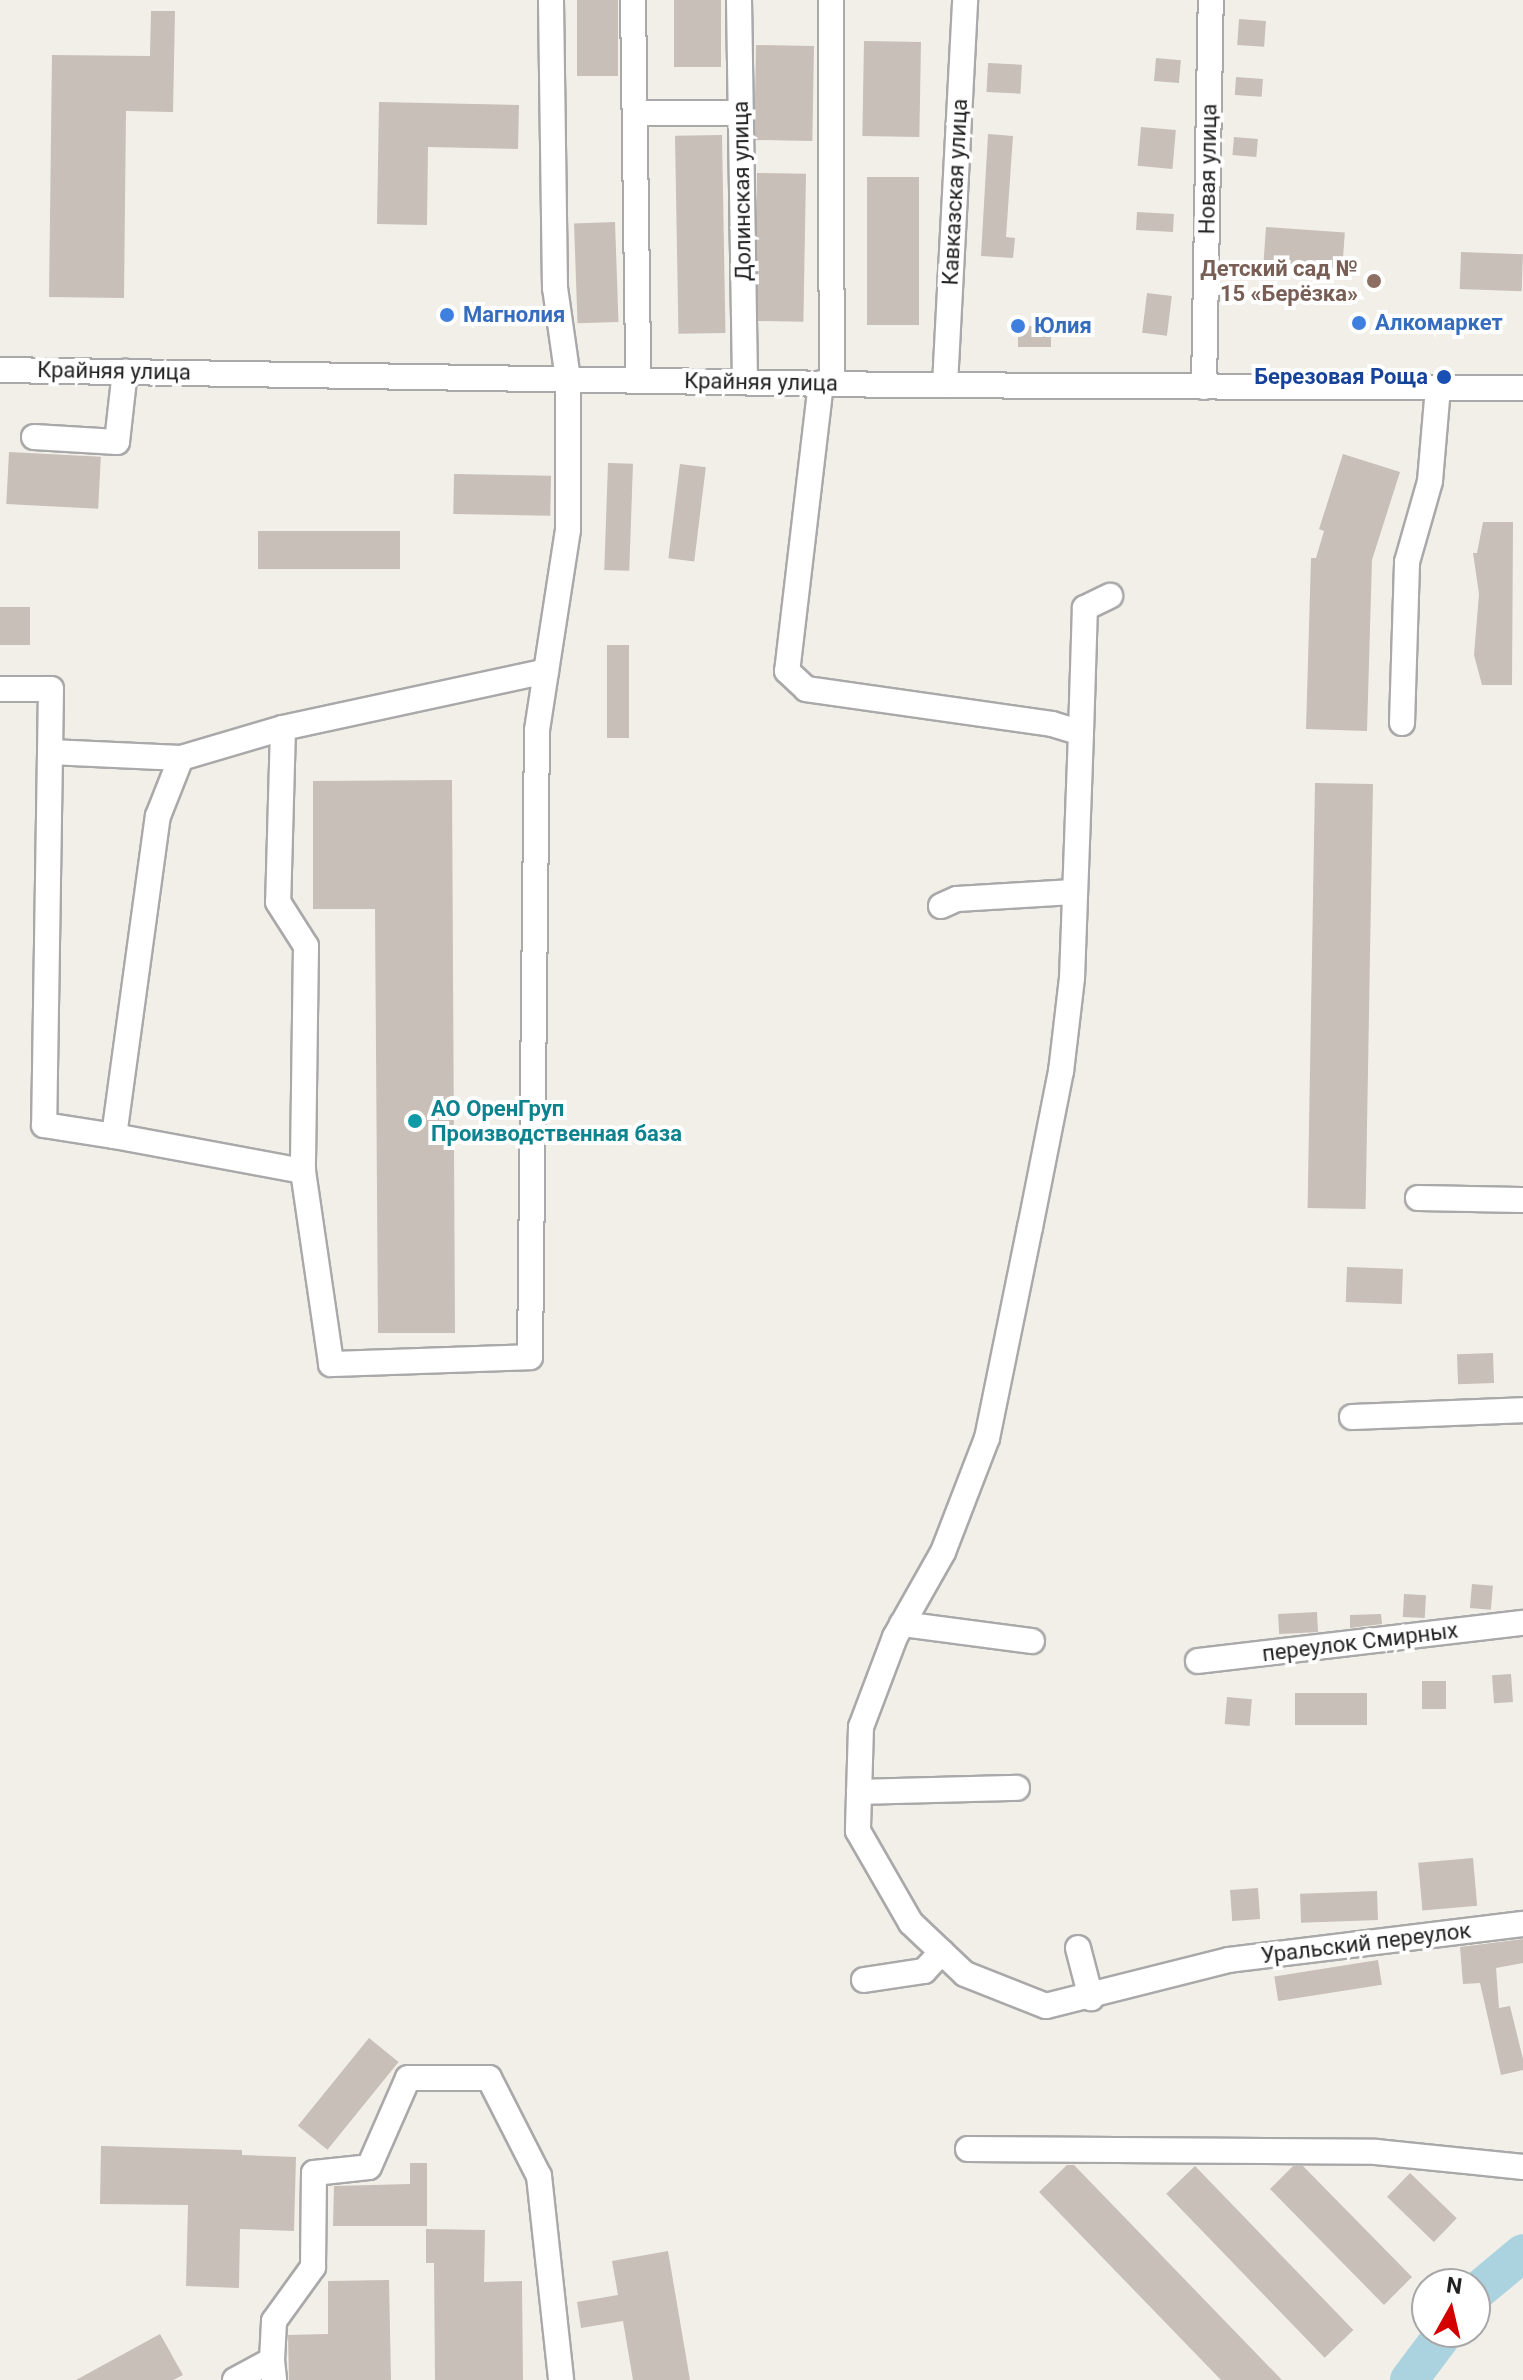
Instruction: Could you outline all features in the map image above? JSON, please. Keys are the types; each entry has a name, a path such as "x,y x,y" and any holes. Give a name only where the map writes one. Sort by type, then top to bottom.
{"street":[{"path":"283,728 278,902 306,946 303,1171 331,1364 530,1357 537,730 568,530 568,379 555,288 551,0"},
{"path":"633,0 638,380"},
{"name":"Долинская улица","path":"739,0 745,382"},
{"path":"831,0 826,383 787,671 806,689 1052,724 1081,733"},
{"name":"Кавказская улица","path":"945,385 965,0"},
{"name":"Новая улица","path":"1204,387 1211,0"},
{"path":"635,113 741,113"},
{"name":"Крайняя улица","path":"0,370 945,385 1523,388"},
{"path":"34,437 117,442 125,371"},
{"path":"1402,723 1407,562 1430,481 1438,388"},
{"name":"Уральский переулок","path":"1110,596 1085,608 1072,978 1061,1071 987,1438 943,1552 902,1624 861,1727 858,1831 911,1923 965,1974 1046,2006 1091,1998 1210,1965 1523,1924"},
{"path":"50,752 181,758 283,728 546,671"},
{"path":"0,689 51,689 44,1125 303,1171"},
{"path":"114,1136 158,816 181,758"},
{"path":"941,906 957,899 1073,892"},
{"path":"1418,1198 1523,1200"},
{"path":"1352,1417 1523,1410"},
{"name":"переулок Смирных","path":"1198,1661 1523,1623"},
{"path":"902,1624 1032,1641"},
{"path":"859,1792 1017,1788"},
{"path":"1078,1948 1091,1998"},
{"path":"864,1980 887,1980 924,1971 942,1952"},
{"path":"235,2380 273,2370 274,2321 313,2267 314,2173 369,2167 408,2078 489,2078 539,2176 561,2380"},
{"path":"968,2149 1376,2152 1523,2167"}],"building":[{"path":"577,0 618,0 618,76 577,76"},
{"path":"674,0 721,0 721,67 674,67"},
{"path":"151,11 175,11 173,112 126,111 124,298 49,297 52,55 150,56"},
{"path":"1239,19 1266,21 1264,47 1237,45"},
{"path":"864,41 921,42 919,137 862,136"},
{"path":"756,45 814,46 812,141 754,140"},
{"path":"1156,58 1181,60 1179,83 1154,81"},
{"path":"988,63 1022,65 1020,94 986,92"},
{"path":"1236,77 1263,79 1262,97 1235,95"},
{"path":"379,102 519,105 518,149 428,147 427,225 377,224"},
{"path":"1141,127 1176,130 1172,169 1138,166"},
{"path":"988,134 1013,136 1006,237 1015,238 1013,258 981,256"},
{"path":"722,135 725,333 678,334 675,136"},
{"path":"1234,137 1258,139 1256,157 1232,155"},
{"path":"757,173 806,174 803,322 754,321"},
{"path":"867,177 919,177 919,325 867,325"},
{"path":"1137,212 1174,214 1173,232 1136,230"},
{"path":"615,222 618,322 578,323 574,223"},
{"path":"1266,227 1345,233 1342,268 1263,263"},
{"path":"1461,252 1523,254 1522,291 1460,289"},
{"path":"1147,293 1172,296 1167,336 1142,333"},
{"path":"1018,326 1051,326 1051,347 1018,347"},
{"path":"9,452 101,457 98,509 6,504"},
{"path":"1343,454 1400,472 1372,560 1367,731 1306,729 1311,558 1316,558 1324,531 1319,529"},
{"path":"608,463 633,464 629,571 604,570"},
{"path":"680,464 706,467 694,561 668,558"},
{"path":"454,474 551,476 550,516 453,514"},
{"path":"1483,522 1513,522 1512,685 1482,685 1474,655 1479,594 1473,553 1477,553"},
{"path":"258,531 400,531 400,569 258,569"},
{"path":"0,607 30,607 30,645 0,645"},
{"path":"607,645 629,645 629,738 607,738"},
{"name":"АО ОренГруп Производственная база","path":"452,780 455,1333 378,1333 375,909 313,909 313,781"},
{"path":"1315,783 1373,784 1366,1209 1308,1208"},
{"path":"1347,1267 1403,1269 1402,1304 1346,1302"},
{"path":"1493,1353 1494,1383 1458,1384 1457,1354"},
{"path":"1472,1584 1493,1586 1491,1610 1470,1608"},
{"path":"1404,1594 1426,1595 1425,1618 1403,1617"},
{"path":"1317,1612 1318,1632 1279,1634 1278,1614"},
{"path":"1381,1614 1382,1624 1350,1628 1350,1615"},
{"path":"1511,1674 1513,1702 1494,1703 1492,1675"},
{"path":"1422,1681 1446,1681 1446,1709 1422,1709"},
{"path":"1295,1693 1367,1693 1367,1725 1295,1725"},
{"path":"1227,1697 1252,1699 1250,1726 1225,1724"},
{"path":"1473,1858 1477,1906 1422,1911 1418,1863"},
{"path":"1258,1888 1260,1919 1232,1921 1230,1890"},
{"path":"1377,1891 1378,1920 1301,1923 1300,1894"},
{"path":"1523,1939 1523,1963 1496,1968 1499,2008 1510,2006 1523,2059 1523,2070 1501,2075 1480,1983 1463,1984 1460,1947"},
{"path":"1378,1960 1382,1985 1278,2001 1274,1976"},
{"path":"369,2038 399,2062 327,2150 298,2126"},
{"path":"101,2146 242,2150 242,2155 296,2157 294,2231 240,2229 239,2288 186,2286 188,2205 100,2204"},
{"path":"410,2163 427,2163 427,2226 333,2226 334,2186 410,2184"},
{"path":"1067,2165 1074,2165 1282,2380 1221,2380 1039,2192"},
{"path":"1195,2166 1353,2330 1325,2358 1166,2194"},
{"path":"1293,2166 1303,2166 1411,2278 1384,2305 1270,2189"},
{"path":"1410,2173 1457,2218 1434,2242 1387,2197"},
{"path":"426,2229 485,2230 484,2282 522,2281 523,2380 435,2380 434,2263 426,2263"},
{"path":"668,2251 690,2380 633,2380 623,2321 581,2328 577,2302 618,2295 612,2261"},
{"path":"389,2280 391,2380 289,2380 288,2335 328,2334 328,2281"},
{"path":"160,2334 183,2375 173,2380 76,2380"}],"waterway":[{"path":"1491,2280 1523,2253"},
{"path":"1409,2380 1433,2348"}],"place":[{"name":"Детский сад № 15 «Берёзка»","path":"1374,281"},
{"name":"Магнолия","path":"447,315"},
{"name":"Алкомаркет","path":"1359,323"},
{"name":"Юлия","path":"1018,326"},
{"name":"Березовая Роща","path":"1444,377"},
{"name":"АО ОренГруп Производственная база","path":"415,1121"}]}
